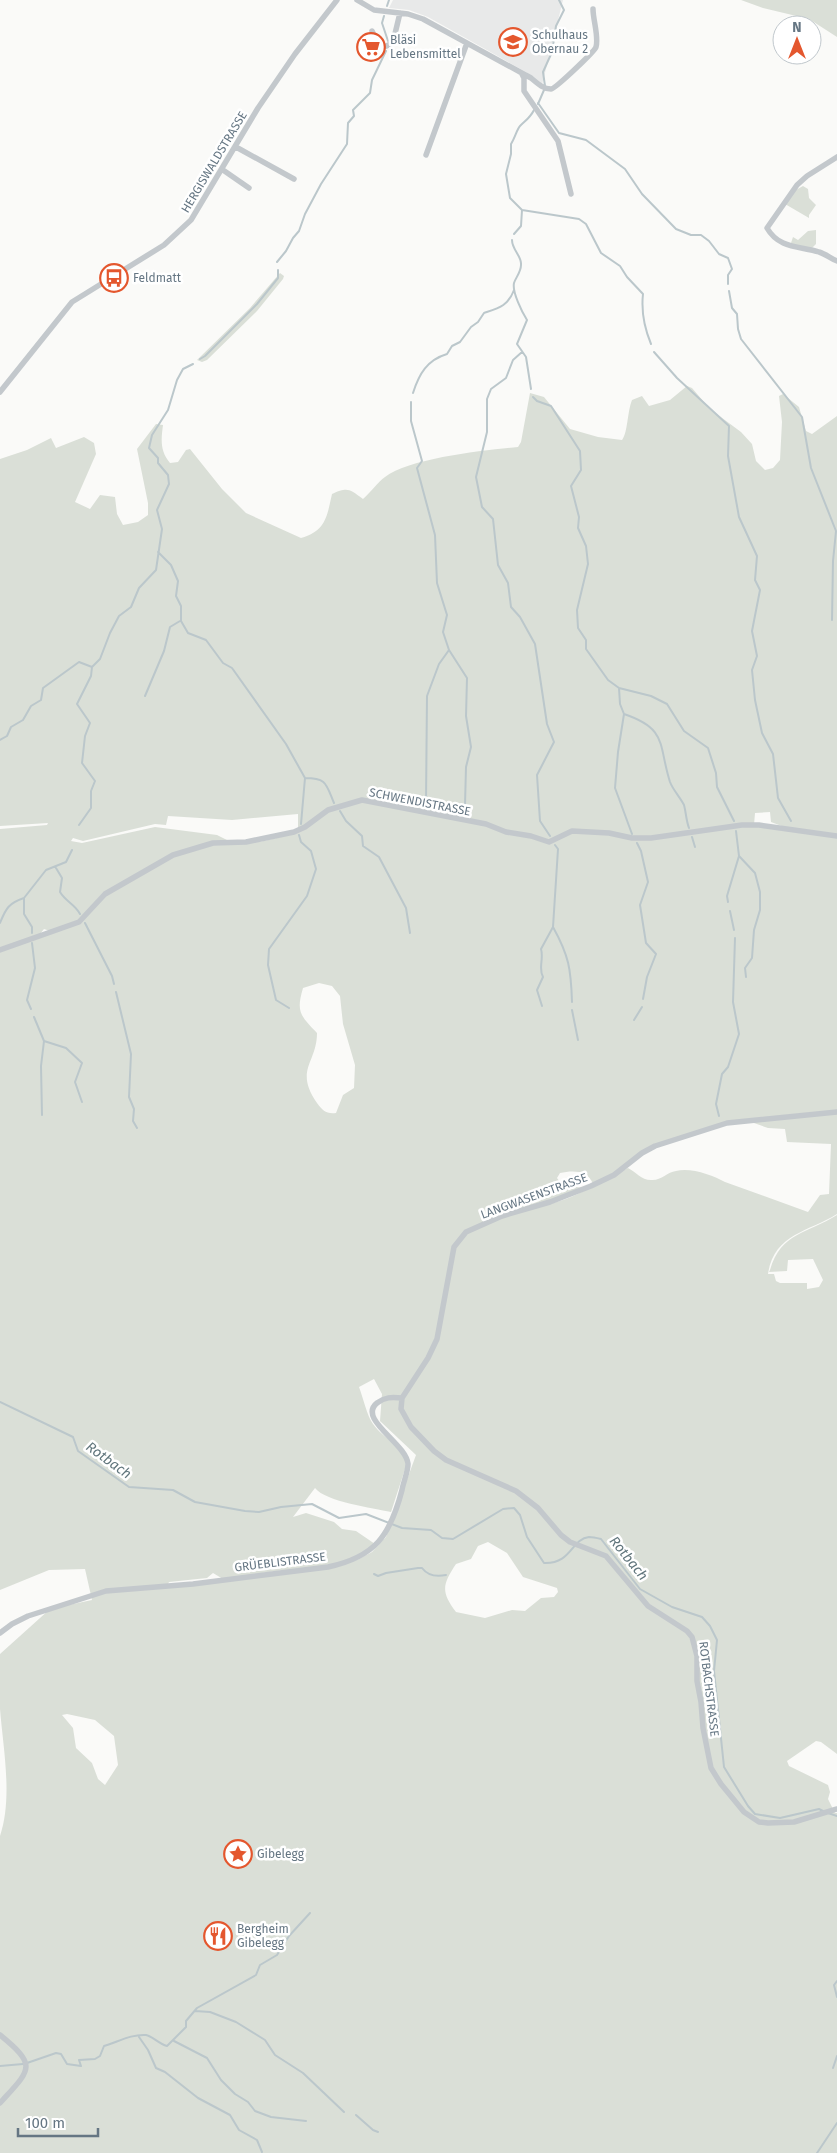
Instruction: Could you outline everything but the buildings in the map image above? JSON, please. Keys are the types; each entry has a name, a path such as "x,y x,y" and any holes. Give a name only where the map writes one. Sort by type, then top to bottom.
{"street":[{"name":"HERGISWALDSTRASSE","path":"0,392 72,302 164,244 183,229 198,212 258,108 295,54 336,0"},
{"path":"357,0 374,10 416,16 467,42 547,88 554,89 596,48 593,9"},
{"path":"372,31 379,46 385,46 393,42 400,13"},
{"path":"426,155 467,42"},
{"path":"522,74 524,78 524,91 558,141 571,194"},
{"path":"236,146 294,179"},
{"path":"837,157 807,176 797,186 767,228 779,241 793,247 820,252 837,261"},
{"path":"223,170 249,188"},
{"name":"SCHWENDISTRASSE","path":"0,950 79,922 105,894 173,855 213,843 246,842 294,832 305,827 328,810 362,800 486,824 506,832 531,836 549,842 572,831 610,833 632,838 651,838 742,825 759,825 837,836"},
{"name":"LANGWASENSTRASSE","path":"402,1398 428,1358 437,1339 454,1247 466,1232 502,1216 550,1202 591,1186 614,1175 649,1150 727,1122 837,1112"},
{"name":"GRÜEBLISTRASSE","path":"0,1633 28,1616 106,1591 193,1584 346,1563 370,1551 378,1544 387,1529 399,1501 408,1465 400,1446 374,1422 371,1414 374,1406 385,1398 402,1398"},
{"name":"ROTBACHSTRASSE","path":"402,1398 401,1409 411,1427 446,1460 516,1491 538,1508 561,1535 570,1542 606,1556 648,1606 687,1631 692,1637 697,1656 697,1682 711,1768 721,1784 744,1812 760,1822 768,1824 794,1822 834,1810"},
{"path":"0,2034 25,2058 26,2066 22,2079 0,2102"}],"shaded area":[{"name":"Schulhaus Obernau 2","path":"393,0 563,0 542,85 526,72 428,17 409,10 389,8"},
{"path":"741,0 837,0 837,37 822,27 822,15 792,15 763,8"},
{"path":"803,186 808,189 809,198 816,205 809,218 785,204 794,191"},
{"path":"816,230 816,244 812,248 791,243 793,237 798,240 808,231"},
{"path":"280,273 284,276 283,279 257,311 207,360 202,362 197,360 250,308"},
{"path":"687,386 692,388 710,409 741,432 752,444 756,461 765,470 773,468 780,460 782,422 779,396 783,394 799,407 806,431 812,434 837,416 837,835 787,828 771,822 770,812 755,813 754,825 837,837 837,1110 737,1120 720,1124 649,1148 614,1174 593,1184 588,1176 580,1172 560,1173 557,1178 562,1185 584,1188 537,1205 558,1202 571,1197 628,1168 647,1180 655,1180 682,1170 701,1172 808,1212 820,1195 829,1194 831,1144 787,1142 785,1129 768,1128 751,1122 837,1113 837,1214 804,1230 794,1236 785,1242 777,1250 771,1261 768,1274 774,1274 776,1281 780,1283 807,1283 807,1289 819,1287 823,1280 813,1259 788,1260 787,1271 769,1272 781,1248 788,1241 796,1235 837,1215 837,1754 821,1742 816,1741 787,1761 789,1766 828,1785 830,1792 828,1799 835,1813 837,1813 837,2153 0,2153 0,1836 4,1821 7,1789 0,1709 0,1654 50,1609 92,1600 85,1569 49,1570 0,1590 0,951 79,923 109,893 177,855 208,845 259,842 294,834 298,830 298,814 232,820 168,816 166,825 155,824 83,841 73,838 71,841 82,843 155,827 217,835 227,840 172,854 101,895 78,921 50,931 44,929 40,934 0,949 0,829 47,825 48,823 0,826 0,459 27,450 51,438 56,448 84,437 94,443 96,454 75,502 90,509 100,495 115,497 117,514 123,525 138,522 148,515 148,503 137,449 156,424 163,425 162,445 164,454 170,463 178,462 186,450 190,449 222,489 246,513 301,538 316,531 324,522 332,494 348,490 363,499 385,477 397,470 448,456 518,447 521,442 530,393 544,397 570,429 598,437 622,440 632,400 642,396 649,406 670,400","holes":["319,983 332,986 340,996 343,1024 355,1065 354,1088 343,1095 336,1113 330,1113 321,1108 310,1092 307,1082 308,1067 314,1052 317,1033 301,1013 300,1003 303,988","374,1379 382,1394 380,1421 416,1455 386,1537 372,1552 359,1559 334,1567 196,1585 167,1586 169,1582 207,1578 213,1573 223,1579 330,1566 356,1558 367,1552 375,1544 356,1531 342,1529 334,1522 306,1513 293,1517 315,1488 321,1493 339,1501 391,1512 406,1466 402,1452 371,1421 359,1387","488,1542 507,1553 523,1577 557,1588 558,1592 554,1597 541,1598 525,1611 512,1610 485,1618 456,1612 446,1594 446,1583 456,1564 471,1559 478,1546","67,1714 95,1720 114,1736 118,1765 105,1785 98,1779 92,1763 76,1748 73,1728 62,1715"]}],"waterway":[{"path":"387,6 389,0"},
{"path":"545,86 543,72 552,52 556,26 564,10 559,0"},
{"path":"384,16 382,23 388,41"},
{"path":"277,262 299,231 305,214 321,184 347,144 348,123 354,116 353,110 370,93 372,80 386,51"},
{"path":"538,104 544,90"},
{"path":"538,103 559,133 586,140 625,169 642,194 676,229 691,235 701,235 709,241 719,254 728,258 732,269 728,275 728,284"},
{"path":"522,210 510,198 506,174 511,154 511,144 519,127 534,110"},
{"path":"522,210 579,219 586,224 601,253 620,266 627,277 643,294 642,307 651,344"},
{"path":"514,234 521,226 522,210"},
{"path":"512,240 521,262 521,268 514,283 514,291 527,320 517,344 526,357 531,389"},
{"path":"200,359 257,304 278,278 278,270"},
{"path":"413,393 421,374 429,364 447,354 452,346 460,342 484,313 499,308 506,303 514,290"},
{"path":"729,291 732,308 737,314 741,339 802,417 811,468 836,531 833,561 832,620"},
{"path":"522,352 513,360 506,378 491,389 487,399 487,432 476,477 482,507 493,519 498,565 508,583 511,607 520,617 535,644 547,724 554,742 537,775 540,821 550,836"},
{"path":"654,352 677,378 729,426 728,456 739,517 757,556 755,580 760,590 752,631 757,656 752,670 755,700 762,733 773,754 778,798 791,821"},
{"path":"79,825 91,808 91,791 95,781 82,763 85,736 90,723 77,704 91,676 92,667 100,659 119,616 131,607 139,588 156,570 162,529 157,510 169,484 168,475 158,463 158,458 149,448 152,435 168,410 177,380 183,369 193,364"},
{"path":"533,397 537,401 551,406 580,451 581,470 571,486 579,517 578,528 586,546 588,564 577,610 578,628 586,640 586,649 608,680 619,688 651,696 667,704 684,731 708,748 716,773 717,787 734,821"},
{"path":"411,402 411,421 422,461 417,468 435,535 437,583 447,615 443,632 449,650 467,678 466,716 471,747 466,767 465,805"},
{"path":"158,552 171,565 178,581 176,596 181,606 181,621 188,633 206,640 223,663 232,668 286,744 305,778 301,824"},
{"path":"145,696 164,651 170,627 180,621"},
{"path":"426,802 427,696 439,664 449,650"},
{"path":"0,740 7,736 11,727 23,720 31,706 41,700 43,688 79,662 92,667"},
{"path":"619,688 620,704 624,714 615,788 632,834"},
{"path":"624,714 648,726 659,739 670,782 684,805 689,828"},
{"path":"305,778 318,779 325,783 334,803"},
{"path":"340,811 346,821 362,836 363,846 379,857 406,908 410,933"},
{"path":"728,902 727,896 739,856 736,831"},
{"path":"289,1008 276,1000 268,965 269,949 307,896 316,869 311,851 301,842 299,835"},
{"path":"692,837 695,847"},
{"path":"637,843 641,851 648,882 640,905 646,943 656,954 647,977 643,999"},
{"path":"542,1006 537,990 543,977 541,949 553,927 558,849 555,845"},
{"path":"32,933 32,927 24,914 24,898 46,870 66,862 72,850"},
{"path":"739,856 755,873 760,892 760,910 754,930 752,958 745,968 746,977"},
{"path":"56,868 62,878 60,892 80,914"},
{"path":"0,923 9,907 24,898"},
{"path":"730,911 734,930"},
{"path":"85,923 112,976 114,984"},
{"path":"553,927 563,946 568,963 572,1002"},
{"path":"719,1116 716,1104 722,1074 728,1067 739,1034 733,1002 735,938"},
{"path":"31,1009 27,1000 35,968 32,943"},
{"path":"116,992 131,1054 129,1097 134,1109 133,1121 137,1128"},
{"path":"634,1020 642,1007"},
{"path":"572,1010 578,1040"},
{"path":"34,1017 44,1041 66,1048 82,1063 75,1082 82,1102"},
{"path":"42,1115 41,1066 44,1041"},
{"name":"Rotbach","path":"0,1402 73,1437 78,1451 129,1487 173,1490 195,1502 245,1511 259,1512 281,1507 312,1504 339,1518 366,1514 402,1528 431,1530 442,1538 453,1539 503,1509 514,1508 520,1515 527,1537 544,1563 560,1560 583,1539 589,1537 601,1539 640,1589 672,1607 702,1617 710,1626 717,1640 714,1671 724,1767 748,1806 755,1814 780,1818 819,1809 823,1811"},
{"path":"374,1574 378,1576 386,1573 422,1568 432,1575 446,1575"},
{"name":"Rotbach","path":"828,1813 837,1816"},
{"path":"27,2063 56,2053 61,2054 67,2064 81,2066 79,2060 95,2059 100,2056 104,2046 140,2035 146,2035 167,2046 186,2027 186,2021 197,2008 256,1975 260,1965 277,1955 289,1936 310,1913"},
{"path":"837,1981 834,1985 837,1997"},
{"path":"195,2011 210,2012 236,2022 265,2040 275,2055 303,2073 344,2112"},
{"path":"139,2037 148,2050 156,2068 165,2072 198,2098 230,2115 239,2130 257,2140 262,2152"},
{"path":"174,2041 207,2058 221,2080 235,2094 248,2102 255,2111 271,2117 306,2121"},
{"path":"833,2068 837,2056"},
{"path":"0,2066 23,2064"},
{"path":"356,2115 378,2132"},
{"path":"817,2153 837,2123"}],"place":[{"name":"Schulhaus Obernau 2","path":"513,42"},
{"name":"Bläsi Lebensmittel","path":"371,47"},
{"name":"Feldmatt","path":"114,278"},
{"name":"Gibelegg","path":"238,1854"},
{"name":"Bergheim Gibelegg","path":"218,1936"}]}
